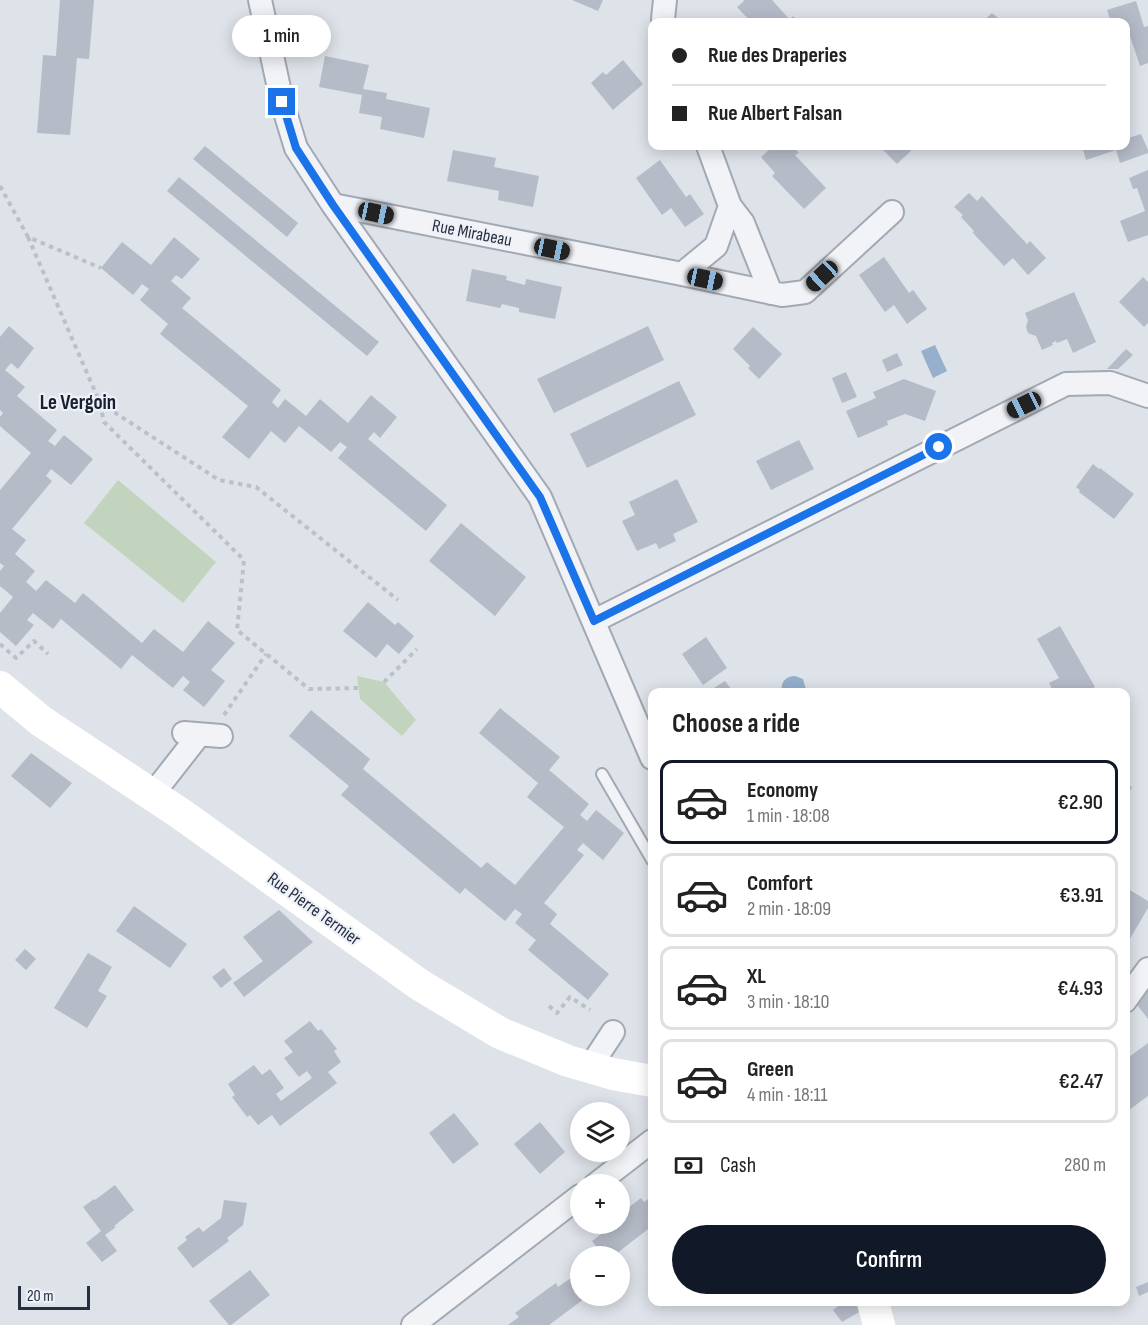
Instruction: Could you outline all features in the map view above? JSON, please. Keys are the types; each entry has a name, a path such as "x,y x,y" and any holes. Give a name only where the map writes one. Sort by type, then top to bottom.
{"street":[{"path":"260,0 282,102 296,148 333,205 540,497 648,749"},
{"path":"663,18 665,0"},
{"path":"709,150 730,206 743,223 771,293"},
{"name":"Rue Mirabeau","path":"333,205 782,295 805,292 892,212"},
{"path":"682,274 716,246 730,206"},
{"path":"594,621 1066,384 1110,384 1148,396"},
{"name":"Rue Pierre Termier","path":"0,687 40,721 152,795 420,985 500,1033 568,1061 613,1074 648,1080"},
{"path":"152,795 203,735"},
{"path":"1130,993 1148,969"},
{"path":"590,1067 613,1032"},
{"path":"609,1174 648,1144"},
{"path":"413,1325 570,1204"},
{"path":"874,1306 879,1325"}],"lane":[{"path":"602,774 648,853"}],"path":[{"path":"0,186 28,237 100,403 104,422 244,560 237,630 309,689 358,688"},
{"path":"28,237 101,268"},
{"path":"100,403 219,480 256,487 398,600"},
{"path":"0,644 16,658 34,641 48,654"},
{"path":"384,682 417,649"},
{"path":"203,735 266,654"},
{"path":"549,1006 557,1013 570,997 590,1010"}],"green space":[{"path":"118,480 216,562 183,603 84,523"},
{"path":"357,676 384,682 416,720 402,736 360,699"}],"water":[{"path":"935,345 947,371 933,378 921,351"},
{"path":"795,676 803,679 806,688 782,688 788,677"}],"building":[{"path":"60,0 94,0 89,59 77,58 70,135 37,133 43,55 56,56"},
{"path":"572,0 603,0 598,11"},
{"path":"772,0 788,18 747,18 737,7 744,1"},
{"path":"1136,1 1144,27 1148,26 1148,63 1140,66 1130,36 1130,18 1110,18 1107,10"},
{"path":"992,13 998,18 986,18"},
{"path":"325,56 369,65 363,89 387,93 386,99 430,108 424,138 380,129 382,117 359,113 362,95 319,87"},
{"path":"623,60 643,84 613,110 591,83 603,72 606,75"},
{"path":"1141,134 1148,153 1120,163 1116,150 1130,150 1130,137"},
{"path":"205,146 298,223 287,237 193,159"},
{"path":"453,150 496,158 494,167 539,176 533,207 498,200 499,191 447,181"},
{"path":"769,150 796,150 799,153 795,155 826,188 804,209 772,176 775,173 761,157"},
{"path":"883,150 912,150 897,164"},
{"path":"1083,150 1116,150 1086,160"},
{"path":"660,160 686,197 690,194 704,214 685,227 671,208 662,215 636,178"},
{"path":"1148,170 1148,235 1128,242 1120,221 1145,211 1137,188 1133,189 1129,178"},
{"path":"179,177 379,342 367,356 167,191"},
{"path":"969,193 977,201 982,196 1027,244 1030,241 1046,258 1028,275 1013,258 1004,266 961,217 963,215 954,207"},
{"path":"174,237 200,259 182,279 176,275 171,281 191,298 182,308 281,390 272,402 278,408 285,399 306,416 320,399 348,423 371,395 397,417 380,438 374,432 368,439 447,505 426,531 338,458 347,447 340,442 331,452 299,426 285,443 271,431 249,459 222,437 248,406 160,334 168,324 140,300 149,289 142,284 133,295 101,268 122,242 151,265"},
{"path":"884,257 909,293 913,290 927,309 907,324 894,305 885,312 859,275"},
{"path":"472,269 507,276 506,280 525,285 526,279 562,287 555,319 519,312 519,308 502,304 500,308 466,301"},
{"path":"1143,277 1148,282 1148,323 1144,327 1119,302"},
{"path":"1074,292 1096,342 1073,353 1067,339 1057,343 1056,341 1042,350 1036,336 1028,333 1026,327 1028,320 1025,313"},
{"path":"9,326 34,348 18,369 11,363 5,370 25,387 17,396 57,430 48,441 55,446 64,435 93,459 71,485 51,469 46,476 52,481 12,529 26,540 15,554 35,571 26,582 36,591 46,580 75,603 83,593 142,643 154,629 183,652 208,621 235,643 211,670 225,681 204,707 183,690 190,682 183,676 173,688 132,655 121,669 61,619 53,629 33,613 27,620 34,625 16,646 0,632 0,613 13,597 0,586 0,571 4,566 0,563 0,490 31,453 0,426 0,417 3,413 0,410 0,337"},
{"path":"648,326 664,360 554,413 537,379"},
{"path":"753,327 782,354 759,379 733,349"},
{"path":"1126,349 1133,355 1118,369 1107,369"},
{"path":"897,353 903,365 887,372 882,360"},
{"path":"846,372 857,397 842,403 832,378"},
{"path":"904,379 936,391 925,421 905,414 887,421 888,425 858,438 846,411 876,398 873,392"},
{"path":"679,381 696,415 587,468 570,434"},
{"path":"799,440 814,469 771,490 756,461"},
{"path":"1093,464 1134,494 1114,519 1079,492 1080,490 1076,487"},
{"path":"677,479 698,522 673,534 676,541 659,549 656,543 637,551 622,521 635,515 629,502"},
{"path":"461,523 526,577 495,616 429,561"},
{"path":"368,602 395,625 398,622 414,636 399,654 387,644 376,658 343,631"},
{"path":"1060,626 1095,687 1052,688 1049,683 1059,678 1037,639"},
{"path":"706,637 727,668 703,685 682,654"},
{"path":"725,681 730,688 714,688"},
{"path":"500,708 560,757 549,770 589,804 580,815 587,821 596,810 624,833 603,860 583,843 577,850 584,855 544,903 557,914 550,924 609,974 588,1000 528,950 536,940 515,923 522,914 515,909 505,921 465,888 460,894 341,795 349,786 289,736 311,710 370,759 363,769 481,868 487,862 515,885 564,827 527,797 538,783 479,733"},
{"path":"31,753 72,783 50,808 11,776"},
{"path":"1130,890 1148,901 1148,908 1130,939"},
{"path":"134,906 187,944 170,968 116,931"},
{"path":"279,910 313,942 244,997 233,983 263,961 243,937"},
{"path":"25,949 36,959 26,970 15,960"},
{"path":"88,953 112,967 98,991 107,996 87,1028 54,1008"},
{"path":"224,968 232,979 221,988 212,977"},
{"path":"1148,984 1148,1019 1135,1002"},
{"path":"310,1021 318,1031 321,1029 337,1049 334,1051 341,1062 328,1072 337,1083 280,1126 272,1115 258,1125 250,1115 247,1117 232,1097 235,1095 228,1084 254,1065 262,1075 270,1069 284,1088 276,1094 281,1101 312,1078 307,1071 299,1077 284,1058 293,1052 284,1041"},
{"path":"1148,1043 1148,1096 1130,1109 1130,1056"},
{"path":"454,1113 479,1144 453,1164 429,1133"},
{"path":"540,1122 565,1152 540,1174 514,1144"},
{"path":"115,1185 134,1210 105,1235 117,1251 102,1262 86,1243 101,1231 83,1207"},
{"path":"641,1198 644,1202 648,1199 648,1229 626,1246 596,1246 592,1241 601,1234 630,1234 630,1206"},
{"path":"224,1200 247,1203 243,1225 227,1238 229,1241 193,1268 177,1248 187,1240 185,1237 199,1227 203,1232 221,1218"},
{"path":"250,1270 270,1295 229,1325 209,1301"},
{"path":"570,1279 570,1306 575,1306 549,1325 508,1325 519,1317 515,1313 556,1283 558,1287"},
{"path":"1148,1282 1148,1292 1139,1296 1136,1287"},
{"path":"838,1306 857,1306 859,1312 842,1322 833,1310"}],"district":[{"name":"Le Vergoin","path":"78,402"}],"route":[{"path":"282,102 296,148 333,205 540,497 594,621 939,447"}]}
